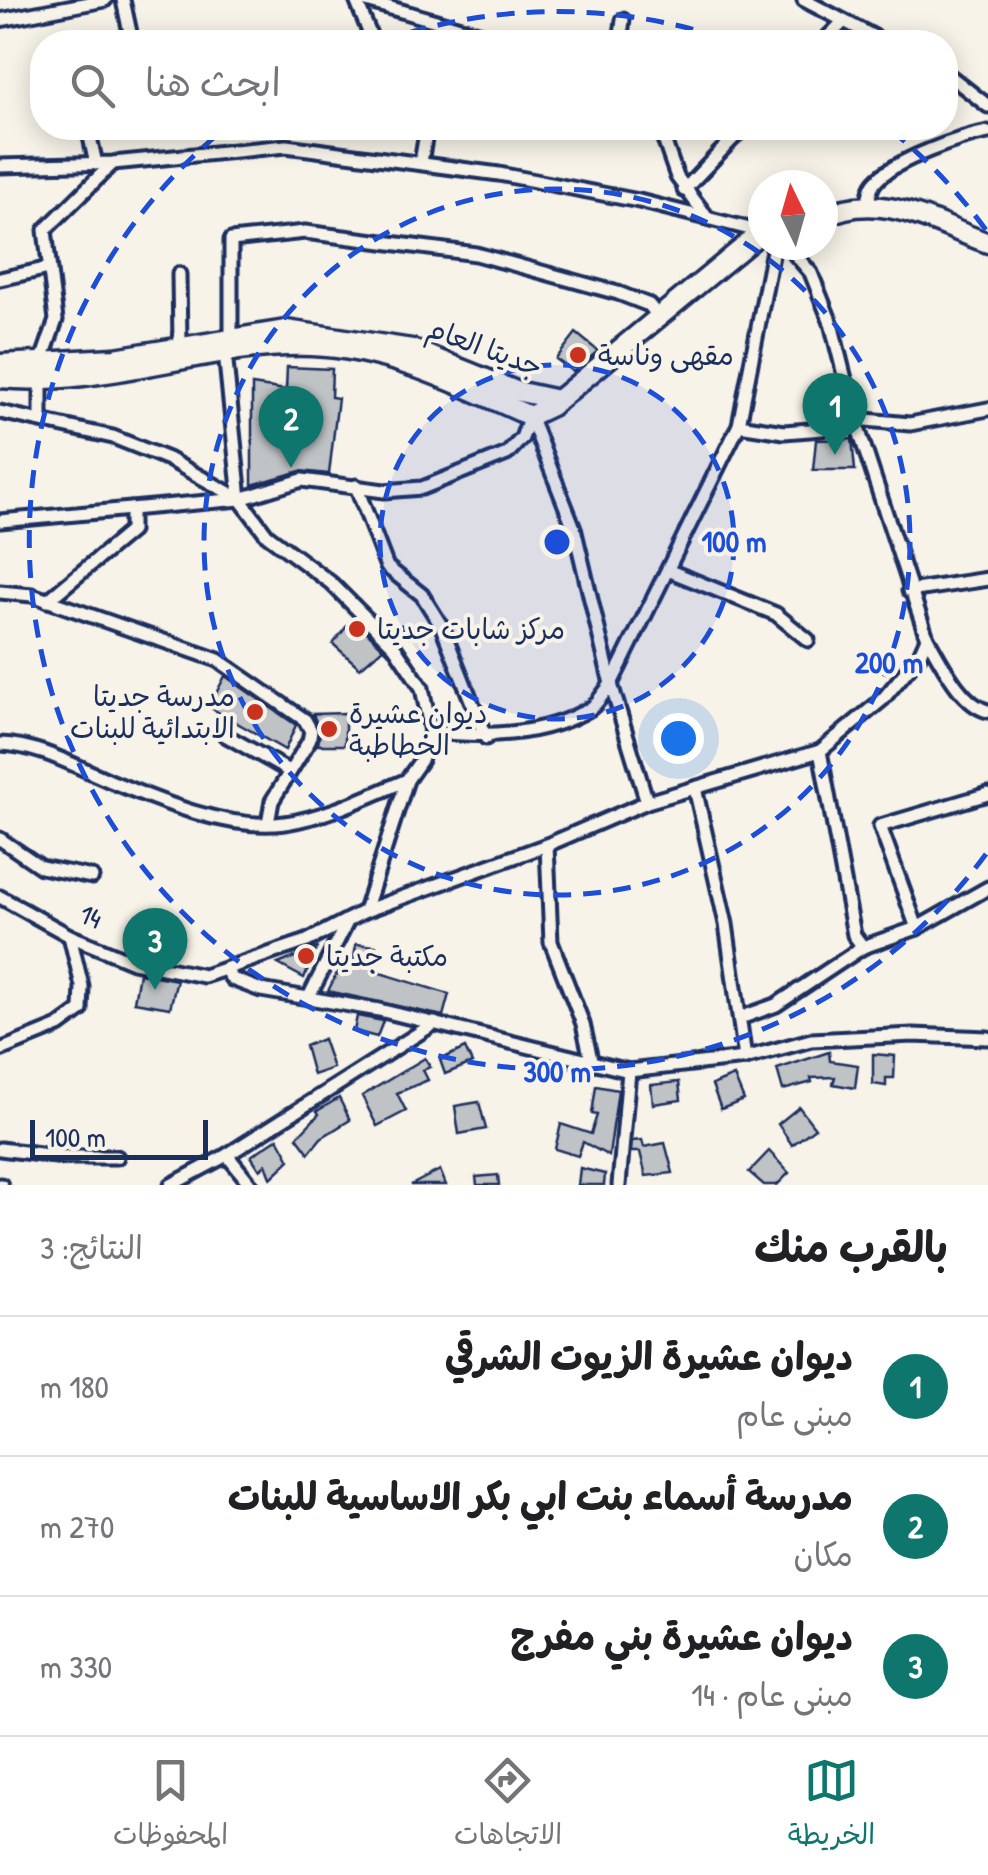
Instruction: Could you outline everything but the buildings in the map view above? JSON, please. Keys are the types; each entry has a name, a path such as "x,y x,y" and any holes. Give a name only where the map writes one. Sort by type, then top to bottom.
{"main road":[{"path":"838,213 868,204 892,207 988,242"},
{"path":"558,400 748,241"},
{"name":"جديتا العام","path":"0,378 100,360 150,357 228,344 286,330 412,349 516,391 558,400"},
{"name":"جديتا العام","path":"150,357 180,346 312,346 421,368 530,416 558,400"},
{"name":"جديتا العام","path":"0,364 40,370"}],"street":[{"path":"0,20 105,0"},
{"path":"122,0 129,30"},
{"path":"359,0 369,30"},
{"path":"359,0 466,30"},
{"path":"804,0 857,30"},
{"path":"622,30 623,20"},
{"path":"835,30 842,23"},
{"path":"958,82 988,106"},
{"path":"958,140 988,132"},
{"path":"91,140 96,164"},
{"path":"421,162 425,140"},
{"path":"665,140 684,190 708,217"},
{"path":"684,190 732,140"},
{"path":"868,204 875,182 956,140"},
{"path":"0,166 114,163 286,146 499,174 748,228"},
{"path":"41,418 40,370 56,320 45,230 114,163"},
{"path":"240,499 228,344 231,240 305,232 476,254 618,293 649,305 660,318"},
{"path":"431,732 486,738 520,732 594,707 670,571 739,425 771,260"},
{"path":"800,260 820,293 850,387 855,419 927,638 966,696 978,709 988,711"},
{"path":"0,279 49,268"},
{"path":"179,274 180,346"},
{"path":"739,425 784,432 822,429 855,419 910,424 988,409"},
{"path":"0,412 113,437 168,459 240,499 267,536 306,562 377,625 422,688 431,732 408,780 365,911"},
{"path":"0,521 240,499 302,480 405,491 488,465 522,438 530,416"},
{"path":"530,416 574,528 610,684 647,802"},
{"path":"356,486 388,566 422,595 437,617 486,738"},
{"path":"47,601 132,531 130,509"},
{"path":"670,571 776,614 808,640"},
{"path":"910,592 988,579"},
{"path":"0,592 47,601 218,660 305,720 310,735 272,801 268,823"},
{"path":"927,638 919,656 883,699 820,751 647,802 547,845 365,911 307,941 225,969 242,984 310,995 629,1071 745,1058 811,1040 880,1035 988,1038"},
{"path":"225,735 290,771"},
{"path":"0,744 46,753 130,789 226,820 268,823 315,815 408,780"},
{"path":"820,751 854,935 863,947"},
{"path":"695,788 726,924 745,1058"},
{"path":"917,928 880,826 988,794"},
{"path":"0,839 41,868 92,876"},
{"path":"547,845 550,942 582,1024 592,1064"},
{"path":"740,1018 776,1005 863,947 917,928 988,888"},
{"name":"14","path":"0,898 70,936 170,972 204,976 225,969"},
{"path":"310,995 348,920"},
{"path":"0,1050 59,1026 81,1010 82,986 70,936"},
{"path":"171,1185 227,1156 434,1023"},
{"path":"619,1185 629,1071"},
{"path":"0,1149 64,1157 117,1157"},
{"path":"227,1156 251,1185"}],"place":[{"name":"مقهى وناسة","path":"578,355"},
{"name":"ديوان عشيرة الزيوت الشرقي","path":"835,455"},
{"name":"مدرسة أسماء بنت ابي بكر الاساسية للبنات","path":"291,468"},
{"name":"مركز شابات جديتا","path":"357,629"},
{"name":"مدرسة جديتا الابتدائية للبنات","path":"255,712"},
{"name":"ديوان عشيرة الخطاطبة","path":"329,729"},
{"name":"مكتبة جديتا","path":"306,956"},
{"name":"ديوان عشيرة بني مفرج","path":"155,990"}]}
